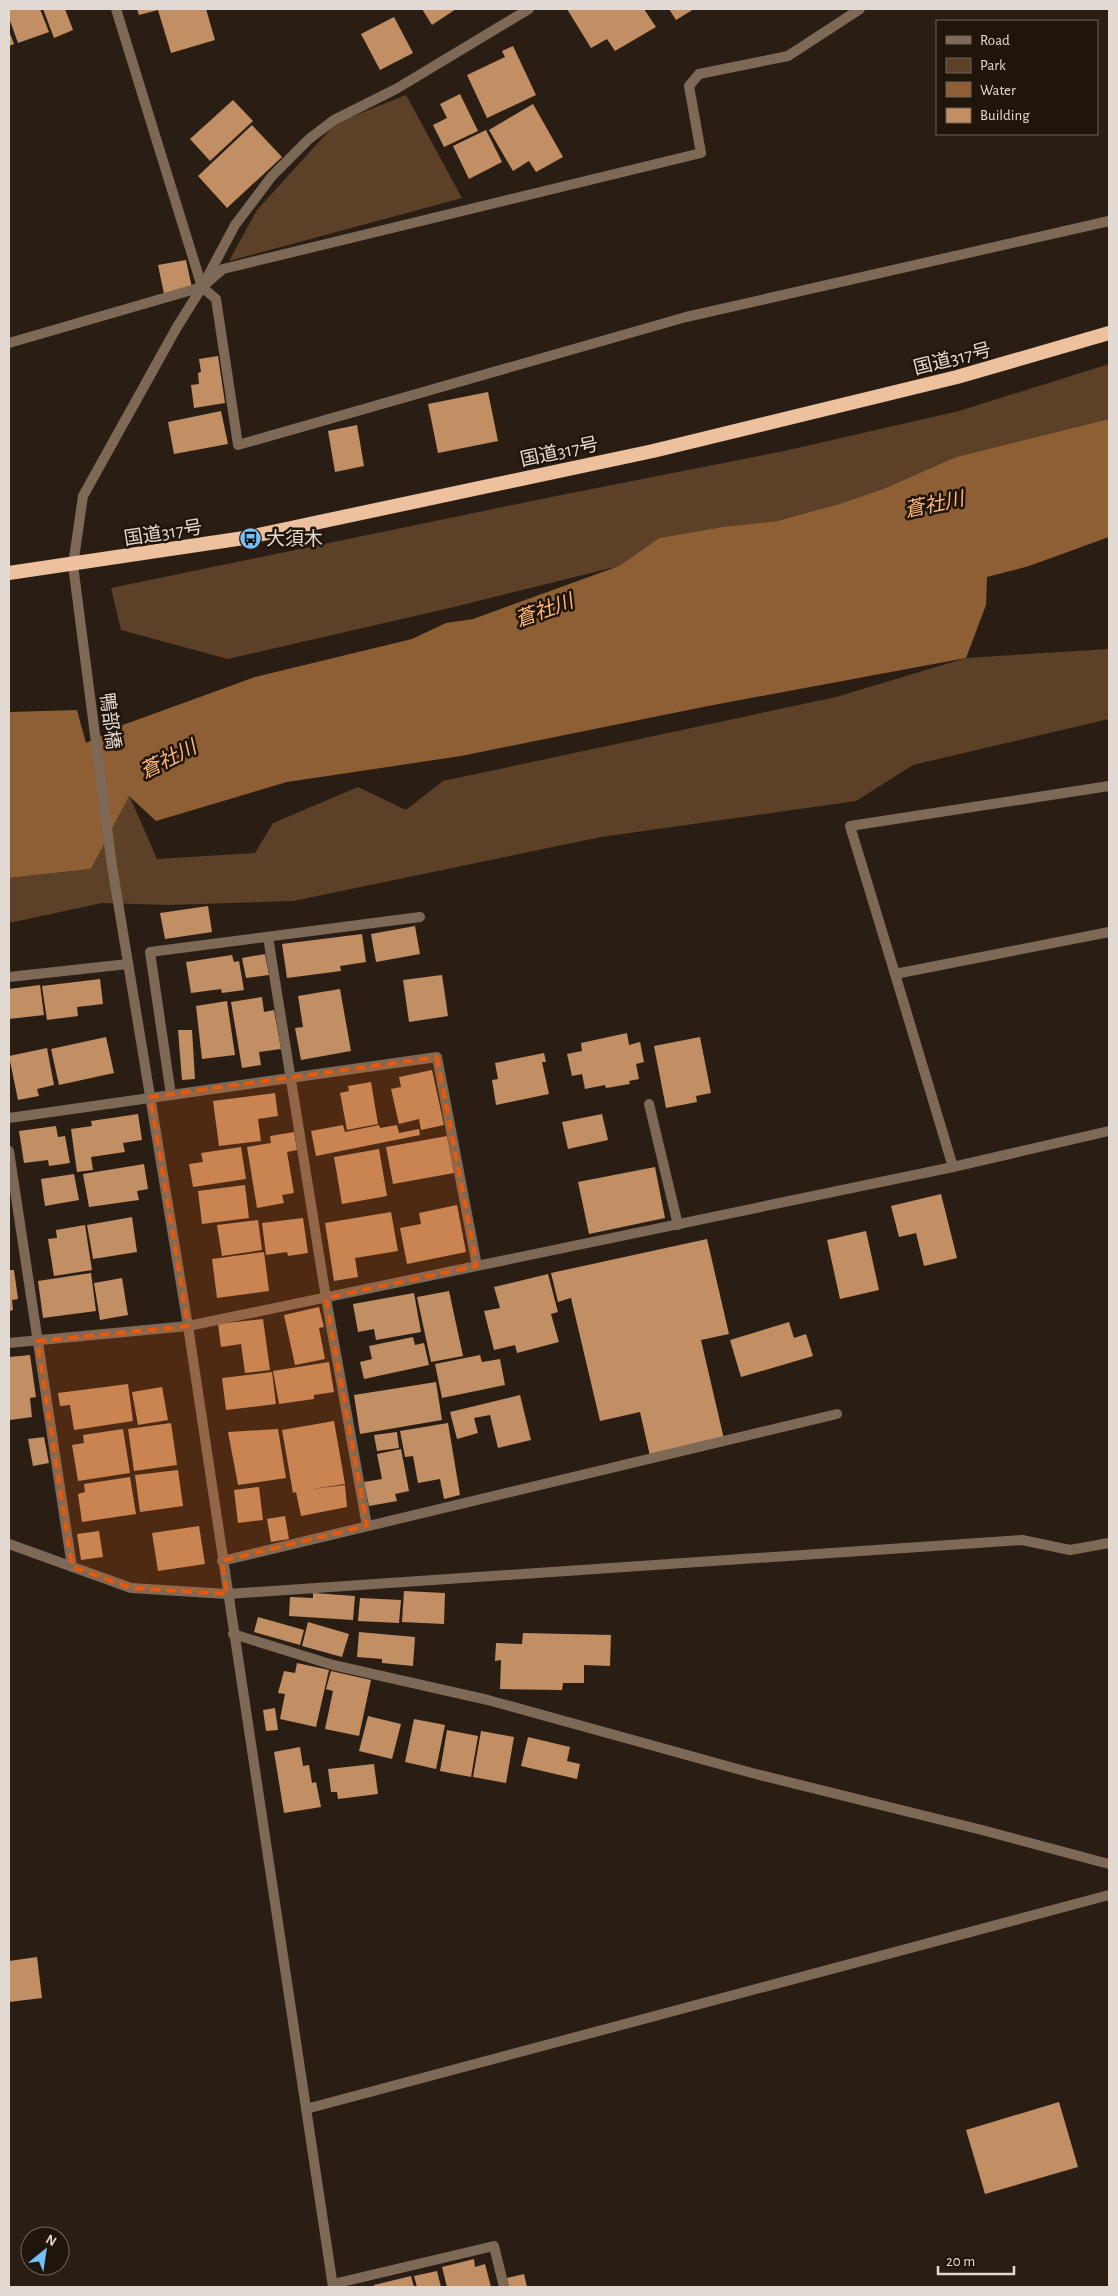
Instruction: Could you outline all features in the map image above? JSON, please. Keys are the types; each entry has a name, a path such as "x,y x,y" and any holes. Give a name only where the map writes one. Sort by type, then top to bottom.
{"highway":[{"name":"国道317号","path":"9,573 73,565 244,538 653,451 957,377 1109,333"}],"street":[{"path":"116,9 202,287 216,299 238,445 686,317 1109,220"},
{"path":"202,287 235,224 272,176 309,139 334,120 396,89 530,9"},
{"path":"9,343 202,287 223,269 701,153 689,86 700,74 788,56 860,9"},
{"name":"鴨部橋","path":"202,287 177,327 83,496 73,565 112,866 188,1326 233,1634 333,2286"},
{"path":"954,1167 850,826 1109,786"},
{"path":"171,1095 150,952 420,917"},
{"path":"895,974 1109,932"},
{"path":"268,937 326,1298 366,1526"},
{"path":"9,977 128,964"},
{"path":"9,1118 437,1057 477,1266"},
{"path":"649,1104 678,1225"},
{"path":"9,1343 188,1326 954,1167 1109,1131"},
{"path":"9,1151 72,1567"},
{"path":"222,1561 837,1414"},
{"path":"9,1544 131,1588 227,1594 1022,1540 1070,1550 1109,1543"},
{"path":"233,1634 333,1665 488,1700 752,1774 982,1830 1109,1864"},
{"path":"306,2109 1109,1895"},
{"path":"333,2286 494,2246 504,2287"}],"highlighted area":[{"path":"437,1057 477,1266 326,1298 367,1526 222,1561 227,1594 131,1588 72,1567 37,1341 188,1326 150,1097"}],"green space":[{"path":"406,95 462,198 229,261 257,210 336,123"},
{"path":"1109,364 1109,419 956,457 883,489 839,504 777,521 722,527 659,538 619,566 454,607 228,659 121,630 111,588 784,451 959,411"},
{"path":"1109,649 1109,719 913,765 856,801 601,837 293,901 168,905 102,903 9,923 9,878 91,869 129,795 157,859 255,853 273,823 358,787 406,810 443,781 836,697 966,658"}],"water":[{"name":"蒼社川","path":"1109,419 1109,537 1029,566 987,577 986,605 966,658 708,706 461,756 287,782 156,821 129,796 91,869 9,878 9,712 77,710 86,743 120,726 255,677 412,639 446,623 473,619 619,566 659,538 722,527 777,521 839,504 883,489 956,457"}],"building":[{"path":"9,9 40,9 49,32 18,43 9,18"},
{"path":"43,9 65,9 73,30 54,38"},
{"path":"137,9 206,9 215,40 171,53 158,10 139,15"},
{"path":"422,9 456,9 432,25"},
{"path":"567,9 644,9 656,27 615,51 607,39 591,48"},
{"path":"669,9 694,9 676,20"},
{"path":"394,17 413,53 380,70 361,34"},
{"path":"9,31 14,44 9,46"},
{"path":"513,46 536,95 487,118 467,75 505,57 502,51"},
{"path":"460,94 478,131 444,147 433,125 447,118 440,104"},
{"path":"233,100 253,121 210,161 190,139"},
{"path":"533,104 563,157 536,172 529,161 513,171 489,130"},
{"path":"252,125 282,157 227,208 198,176"},
{"path":"486,130 502,162 469,179 453,146"},
{"path":"186,260 192,288 164,294 158,265"},
{"path":"218,356 225,403 194,408 191,385 199,384 198,373 201,372 199,359"},
{"path":"488,392 498,441 438,453 428,404"},
{"path":"221,411 228,444 174,454 168,422"},
{"path":"357,425 364,466 335,472 328,431"},
{"path":"208,906 212,932 165,939 160,913"},
{"path":"415,926 420,954 376,962 371,934"},
{"path":"362,934 366,962 340,966 341,971 287,978 282,944"},
{"path":"265,954 269,975 246,978 242,958"},
{"path":"232,955 234,962 239,961 244,990 222,993 221,989 191,993 186,962"},
{"path":"442,975 448,1016 409,1022 403,980"},
{"path":"100,979 103,1004 77,1007 78,1016 47,1020 42,986"},
{"path":"40,985 44,1015 9,1019 9,989"},
{"path":"340,989 351,1051 301,1060 295,1028 303,1027 298,996"},
{"path":"262,997 264,1012 274,1010 281,1049 259,1052 261,1065 242,1068 231,1002"},
{"path":"227,1001 235,1055 202,1059 196,1006"},
{"path":"178,1030 192,1030 195,1079 182,1080"},
{"path":"627,1033 629,1045 640,1042 644,1062 636,1064 639,1079 629,1081 630,1084 606,1088 605,1085 585,1089 582,1074 572,1076 567,1054 582,1051 581,1043"},
{"path":"106,1037 114,1073 59,1085 51,1049"},
{"path":"700,1037 711,1093 696,1096 697,1102 666,1108 654,1046"},
{"path":"47,1048 54,1085 37,1089 39,1096 18,1100 9,1056"},
{"path":"544,1053 546,1062 542,1062 549,1094 496,1105 492,1080 498,1079 495,1063"},
{"path":"432,1070 444,1125 421,1130 419,1119 399,1124 391,1089 401,1087 399,1077"},
{"path":"371,1082 378,1124 347,1130 340,1093 349,1091 348,1086"},
{"path":"275,1093 278,1116 258,1119 261,1141 219,1146 213,1101"},
{"path":"138,1114 142,1140 123,1143 125,1152 91,1157 93,1170 77,1172 71,1129 92,1126 91,1121"},
{"path":"602,1114 608,1140 568,1149 562,1122"},
{"path":"343,1125 345,1132 379,1125 380,1128 397,1125 399,1133 419,1129 420,1135 316,1156 311,1131"},
{"path":"56,1126 58,1137 65,1136 70,1163 49,1166 48,1160 24,1163 19,1131"},
{"path":"294,1132 297,1150 287,1152 294,1193 282,1195 284,1203 257,1208 247,1147 271,1143 270,1136"},
{"path":"447,1136 454,1173 393,1184 386,1147"},
{"path":"241,1147 246,1179 193,1187 189,1164 203,1162 201,1153"},
{"path":"379,1149 387,1196 342,1204 334,1157"},
{"path":"144,1164 148,1189 137,1191 139,1200 89,1207 83,1174"},
{"path":"655,1167 665,1218 589,1234 578,1182"},
{"path":"74,1174 79,1200 45,1206 41,1179"},
{"path":"245,1185 249,1218 202,1224 198,1191"},
{"path":"941,1194 957,1258 924,1266 916,1233 899,1237 891,1206"},
{"path":"457,1205 466,1252 407,1264 400,1228 421,1224 419,1213"},
{"path":"391,1212 398,1251 355,1258 358,1277 334,1281 325,1223"},
{"path":"132,1217 137,1252 93,1259 87,1225"},
{"path":"303,1218 308,1253 288,1256 287,1252 266,1255 262,1223"},
{"path":"258,1220 262,1250 222,1256 217,1225"},
{"path":"85,1225 92,1270 54,1276 48,1239 57,1238 56,1230"},
{"path":"866,1231 879,1290 840,1299 827,1240"},
{"path":"707,1239 729,1334 701,1340 724,1439 650,1456 640,1412 600,1421 571,1298 558,1302 551,1273"},
{"path":"264,1252 269,1291 217,1298 212,1259"},
{"path":"9,1270 14,1270 18,1299 12,1300 13,1310 9,1311"},
{"path":"91,1273 96,1311 43,1318 38,1281"},
{"path":"548,1274 558,1312 551,1314 559,1342 517,1353 515,1345 494,1350 484,1311 500,1308 494,1287"},
{"path":"122,1278 128,1315 100,1320 94,1283"},
{"path":"449,1291 463,1356 431,1362 417,1297"},
{"path":"414,1293 421,1332 376,1340 374,1329 358,1332 353,1304"},
{"path":"319,1307 324,1327 319,1328 325,1359 295,1365 284,1315"},
{"path":"263,1319 270,1370 245,1373 241,1344 221,1347 218,1324"},
{"path":"789,1322 794,1338 806,1334 813,1356 741,1377 730,1340"},
{"path":"413,1337 415,1345 424,1343 429,1365 364,1379 360,1362 372,1359 369,1346"},
{"path":"30,1355 36,1397 30,1398 32,1417 10,1420 9,1357"},
{"path":"480,1355 482,1362 500,1359 505,1385 442,1398 435,1364"},
{"path":"329,1362 334,1392 314,1395 314,1399 279,1404 273,1371"},
{"path":"272,1372 276,1404 226,1410 222,1378"},
{"path":"436,1382 442,1420 360,1434 354,1395"},
{"path":"128,1384 133,1421 74,1430 70,1405 60,1406 58,1393"},
{"path":"162,1387 168,1420 138,1425 132,1392"},
{"path":"520,1395 531,1440 498,1448 490,1415 474,1418 478,1433 457,1439 450,1412"},
{"path":"334,1421 345,1484 312,1489 345,1485 347,1507 301,1516 296,1492 293,1493 282,1430"},
{"path":"171,1423 177,1465 134,1471 128,1429"},
{"path":"448,1423 460,1495 444,1499 440,1479 418,1483 413,1456 405,1457 400,1431"},
{"path":"123,1429 130,1473 78,1481 72,1445 84,1443 83,1435"},
{"path":"278,1429 286,1478 238,1485 228,1432"},
{"path":"397,1432 399,1448 377,1451 374,1435"},
{"path":"44,1437 49,1463 33,1466 28,1439"},
{"path":"401,1449 409,1491 395,1494 397,1501 369,1506 364,1482 382,1479 377,1454"},
{"path":"178,1470 183,1506 140,1512 135,1475"},
{"path":"130,1477 136,1514 82,1522 78,1494 85,1492 84,1484"},
{"path":"259,1487 263,1520 238,1523 234,1490"},
{"path":"285,1516 289,1539 271,1542 267,1519"},
{"path":"199,1526 205,1564 158,1571 152,1533"},
{"path":"99,1531 103,1557 81,1560 77,1534"},
{"path":"404,1591 445,1593 444,1624 402,1622"},
{"path":"313,1593 355,1596 353,1620 289,1616 290,1597 313,1598"},
{"path":"360,1598 401,1600 399,1623 358,1621"},
{"path":"258,1617 304,1630 300,1645 254,1632"},
{"path":"308,1622 349,1634 342,1657 302,1646"},
{"path":"359,1632 415,1637 413,1666 382,1663 382,1659 357,1657"},
{"path":"523,1633 611,1635 610,1666 584,1665 584,1683 563,1683 562,1690 500,1689 501,1660 495,1661 496,1643 522,1644"},
{"path":"297,1663 329,1670 316,1727 280,1719 285,1694 278,1693 284,1671 295,1673"},
{"path":"331,1671 371,1680 359,1736 325,1729 333,1691 326,1689"},
{"path":"275,1708 278,1730 266,1731 263,1710"},
{"path":"368,1716 401,1724 392,1759 359,1751"},
{"path":"414,1719 445,1725 436,1769 405,1762"},
{"path":"447,1730 478,1736 471,1777 440,1771"},
{"path":"481,1731 514,1737 506,1783 473,1777"},
{"path":"528,1737 570,1747 567,1761 580,1764 577,1779 521,1766"},
{"path":"300,1747 303,1766 309,1765 312,1783 316,1782 321,1807 284,1813 274,1752"},
{"path":"374,1764 378,1794 338,1799 337,1792 331,1792 328,1769"},
{"path":"37,1957 42,1998 9,2002 9,1961"},
{"path":"1059,2102 1078,2167 985,2194 966,2130"},
{"path":"474,2259 475,2267 485,2264 491,2287 447,2287 442,2267"},
{"path":"437,2271 441,2287 417,2287 414,2276"},
{"path":"524,2274 527,2287 509,2287 507,2278"},
{"path":"411,2276 414,2287 374,2287 374,2285"}],"place":[{"name":"大須木","path":"250,538"}]}
